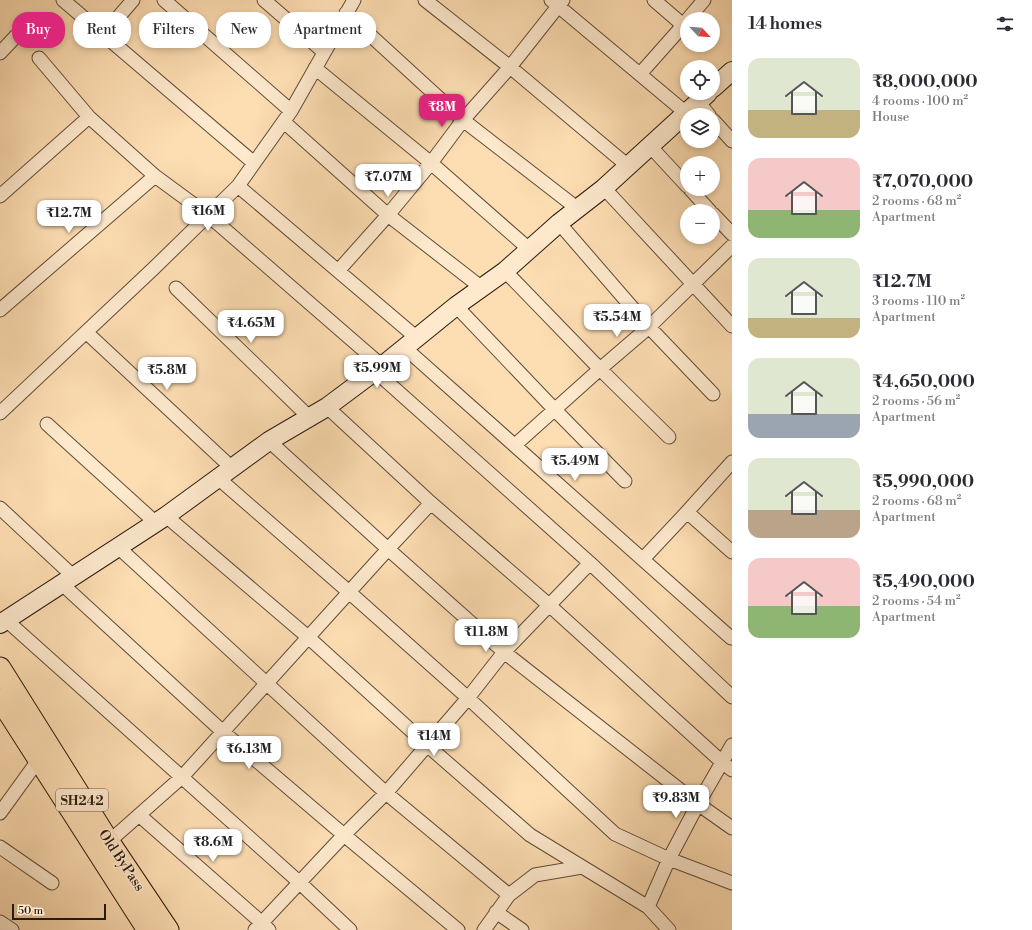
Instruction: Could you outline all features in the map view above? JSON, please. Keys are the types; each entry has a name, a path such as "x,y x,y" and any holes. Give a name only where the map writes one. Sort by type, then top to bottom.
{"main road":[{"path":"720,82 732,71"},
{"path":"3,622 161,520 269,441 327,407 379,369 456,306 505,271 558,223 604,188 650,146 700,106"},
{"name":"Old ByPass","path":"0,668 44,753 103,847 148,930"},
{"name":"Old ByPass","path":"0,699 44,753"},
{"name":"Old ByPass","path":"103,847 168,930"}],"street":[{"path":"63,0 77,12"},
{"path":"123,12 133,0"},
{"path":"164,0 288,117 388,215 482,288"},
{"path":"264,0 324,52"},
{"path":"347,12 354,0"},
{"path":"425,0 510,67 628,166"},
{"path":"654,0 680,18"},
{"path":"694,12 704,0"},
{"path":"338,271 388,215 464,120 510,67 557,2 640,74 700,106"},
{"path":"640,74 680,29"},
{"path":"0,53 12,40"},
{"path":"376,40 464,120 578,209"},
{"path":"118,48 254,163"},
{"path":"0,413 153,269 238,186 288,117 326,48"},
{"path":"39,58 89,117 155,176 208,215 379,369 590,563 732,697"},
{"path":"315,68 431,163 530,249"},
{"path":"0,196 89,117"},
{"path":"720,128 732,141"},
{"path":"650,146 680,178"},
{"path":"0,310 155,176"},
{"path":"238,186 338,271 515,445 731,638 732,637"},
{"path":"604,188 732,326"},
{"path":"696,196 704,204"},
{"path":"720,221 732,234"},
{"path":"558,223 649,327 714,394"},
{"path":"515,445 649,327 732,246"},
{"path":"505,271 600,369 669,437"},
{"path":"176,288 309,417"},
{"path":"456,306 625,481"},
{"path":"86,332 225,473 349,592 468,698 615,834 670,859 732,883"},
{"path":"327,407 431,503 549,605 727,766"},
{"path":"47,424 161,520 308,637 428,746 530,835 648,907 669,930"},
{"path":"269,441 504,652 698,804 732,828"},
{"path":"643,560 732,462"},
{"path":"103,847 182,777 431,503"},
{"path":"0,508 68,580 223,732 458,930"},
{"path":"687,512 732,552"},
{"path":"118,547 386,793 509,895"},
{"path":"139,815 262,928 299,882 386,793 428,746 504,652 590,563"},
{"path":"3,622 182,777 350,930"},
{"path":"648,907 698,804 727,766 732,745"},
{"path":"0,813 44,753"},
{"path":"0,847 52,883"},
{"path":"484,930 509,895 535,875 582,867"},
{"path":"496,912 522,930"},
{"path":"0,922 12,930"}]}
